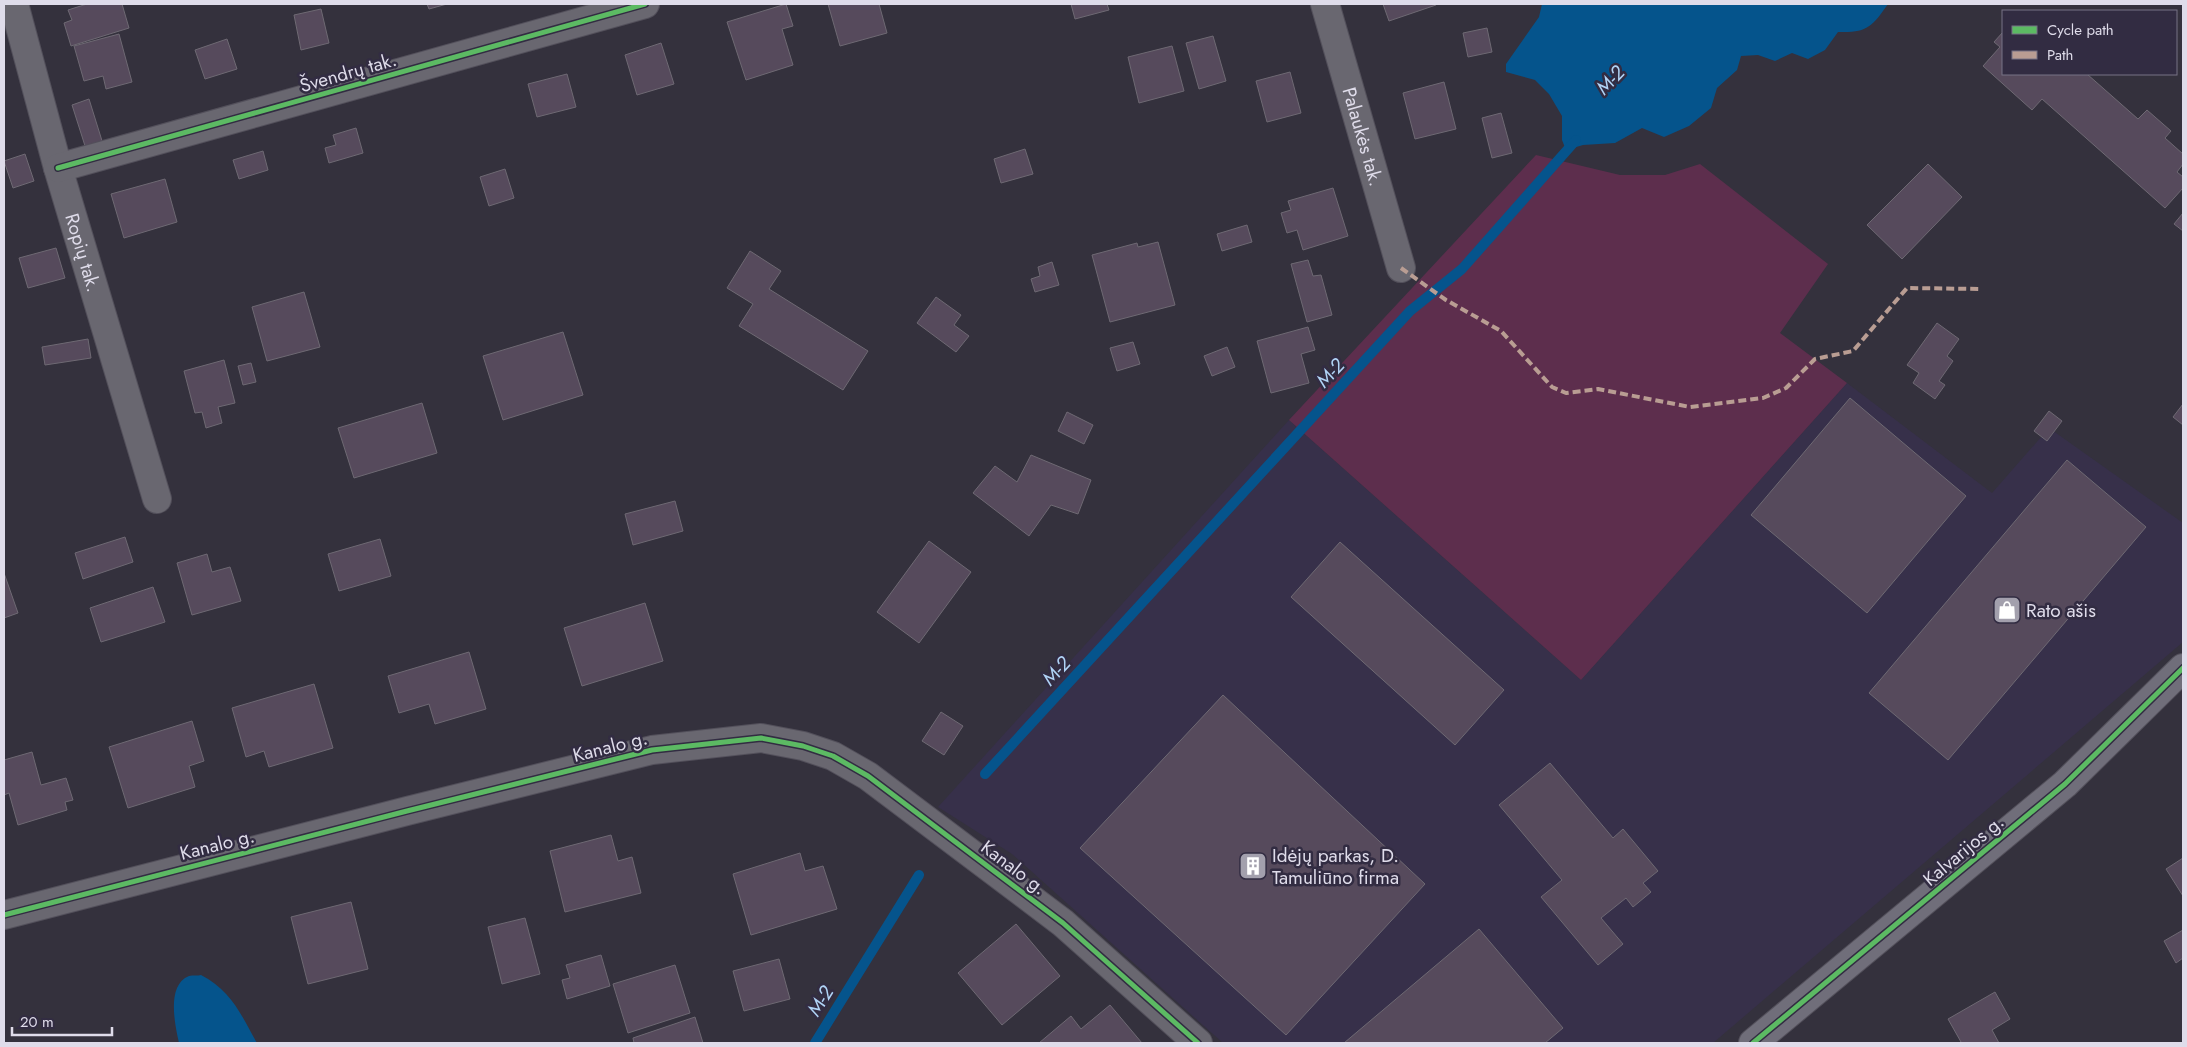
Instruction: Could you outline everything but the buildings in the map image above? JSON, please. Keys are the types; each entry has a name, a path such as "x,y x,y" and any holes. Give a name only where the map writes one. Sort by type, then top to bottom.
{"main road":[{"name":"Kalvarijos g.","path":"1753,1043 2065,784 2183,668"}],"street":[{"name":"Ropių tak.","path":"14,4 58,168 157,499"},
{"name":"Švendrų tak.","path":"58,168 646,4"},
{"name":"Palaukės tak.","path":"1325,4 1401,268"},
{"name":"Kanalo g.","path":"4,914 652,750 761,738 803,746 833,756 868,776 1063,923 1198,1043"}],"shaded area":[{"path":"1536,155 1620,175 1665,175 1700,164 1828,264 1780,333 1847,383 1581,680 1289,420"},
{"path":"1847,383 1992,493 2049,428 2183,523 2183,642 1713,1043 1223,1043 1012,854 938,807 1289,420 1581,680"}],"water":[{"path":"1542,4 1888,4 1878,18 1868,27 1856,31 1838,32 1825,50 1808,59 1792,53 1775,61 1758,55 1741,56 1737,70 1717,88 1711,108 1689,126 1664,137 1642,128 1615,143 1583,145 1566,150 1562,140 1562,116 1549,94 1535,80 1506,72 1506,64 1539,17"},
{"path":"201,975 221,988 235,1004 257,1043 179,1043 174,1016 177,988 189,976"}],"waterway":[{"name":"M-2","path":"985,774 1410,311 1462,269 1576,140"},
{"name":"M-2","path":"815,1043 919,875"}],"marked path":[{"path":"1401,268 1446,300 1501,331 1552,387 1566,393 1598,389 1690,407 1763,398 1786,388 1815,359 1853,351 1907,288 1980,289"}],"cycle path":[{"path":"58,168 645,4"},
{"path":"1753,1043 2065,784 2183,668"},
{"path":"4,915 652,750 761,738 803,746 833,756 868,776 1063,923 1198,1043"}],"place":[{"name":"Rato ašis","path":"2007,610"},
{"name":"Idėjų parkas, D. Tamuliūno firma","path":"1253,866"}]}
